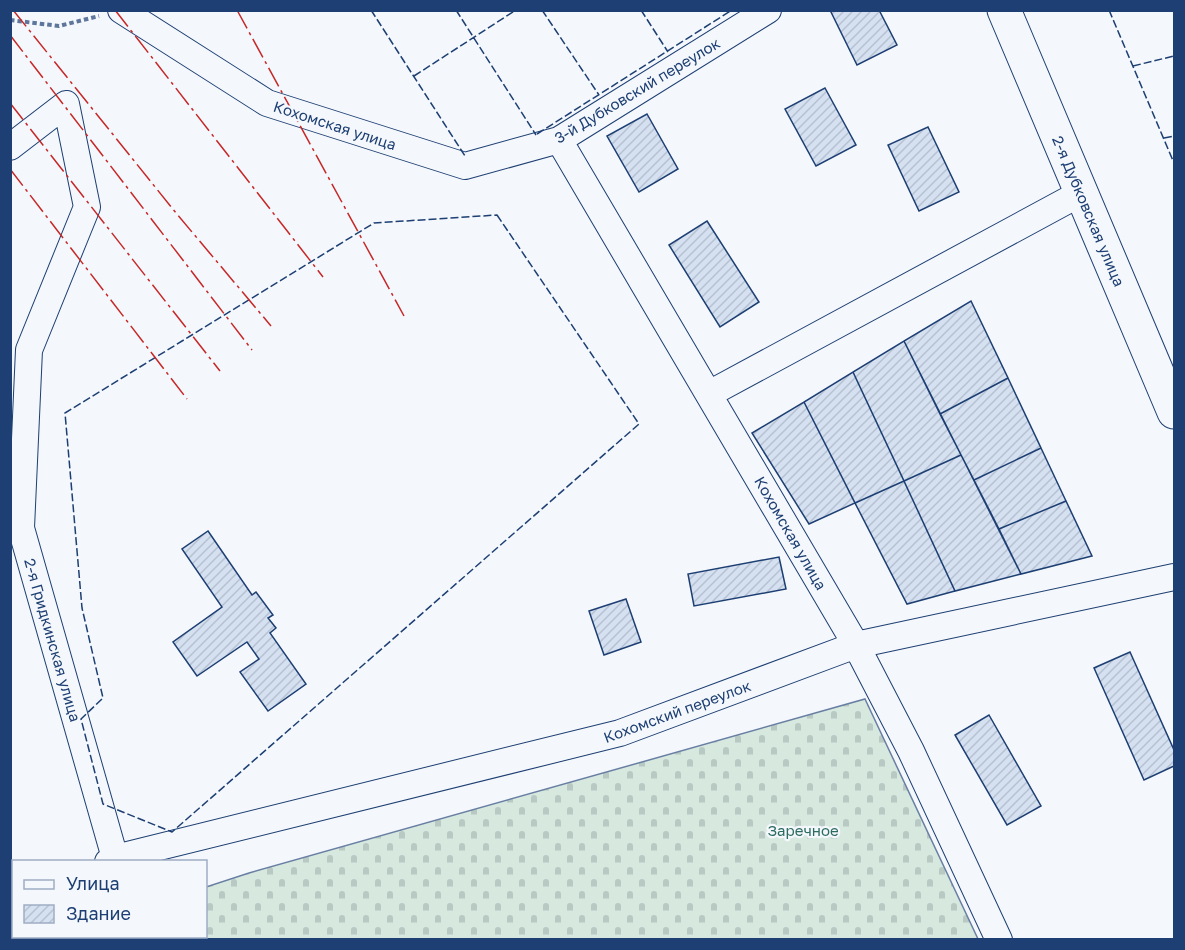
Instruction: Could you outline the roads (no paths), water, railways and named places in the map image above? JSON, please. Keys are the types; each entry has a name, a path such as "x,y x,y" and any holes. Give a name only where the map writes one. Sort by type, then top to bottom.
{"main road":[{"name":"2-я Дубковская улица","path":"1004,10 1174,412"}],"street":[{"name":"3-й Дубковский переулок","path":"465,166 558,140 768,10"},
{"name":"Кохомская улица","path":"122,11 267,103 465,166"},
{"name":"2-я Гридкинская улица","path":"10,147 66,104 87,207 29,350 16,532 112,860"},
{"name":"Кохомская улица","path":"558,140 856,645 911,751 999,939"},
{"path":"709,394 1081,193"},
{"name":"Кохомский переулок","path":"112,860 620,733 856,645 1174,577"}],"park label":[{"name":"Заречное","path":"803,830"}]}
